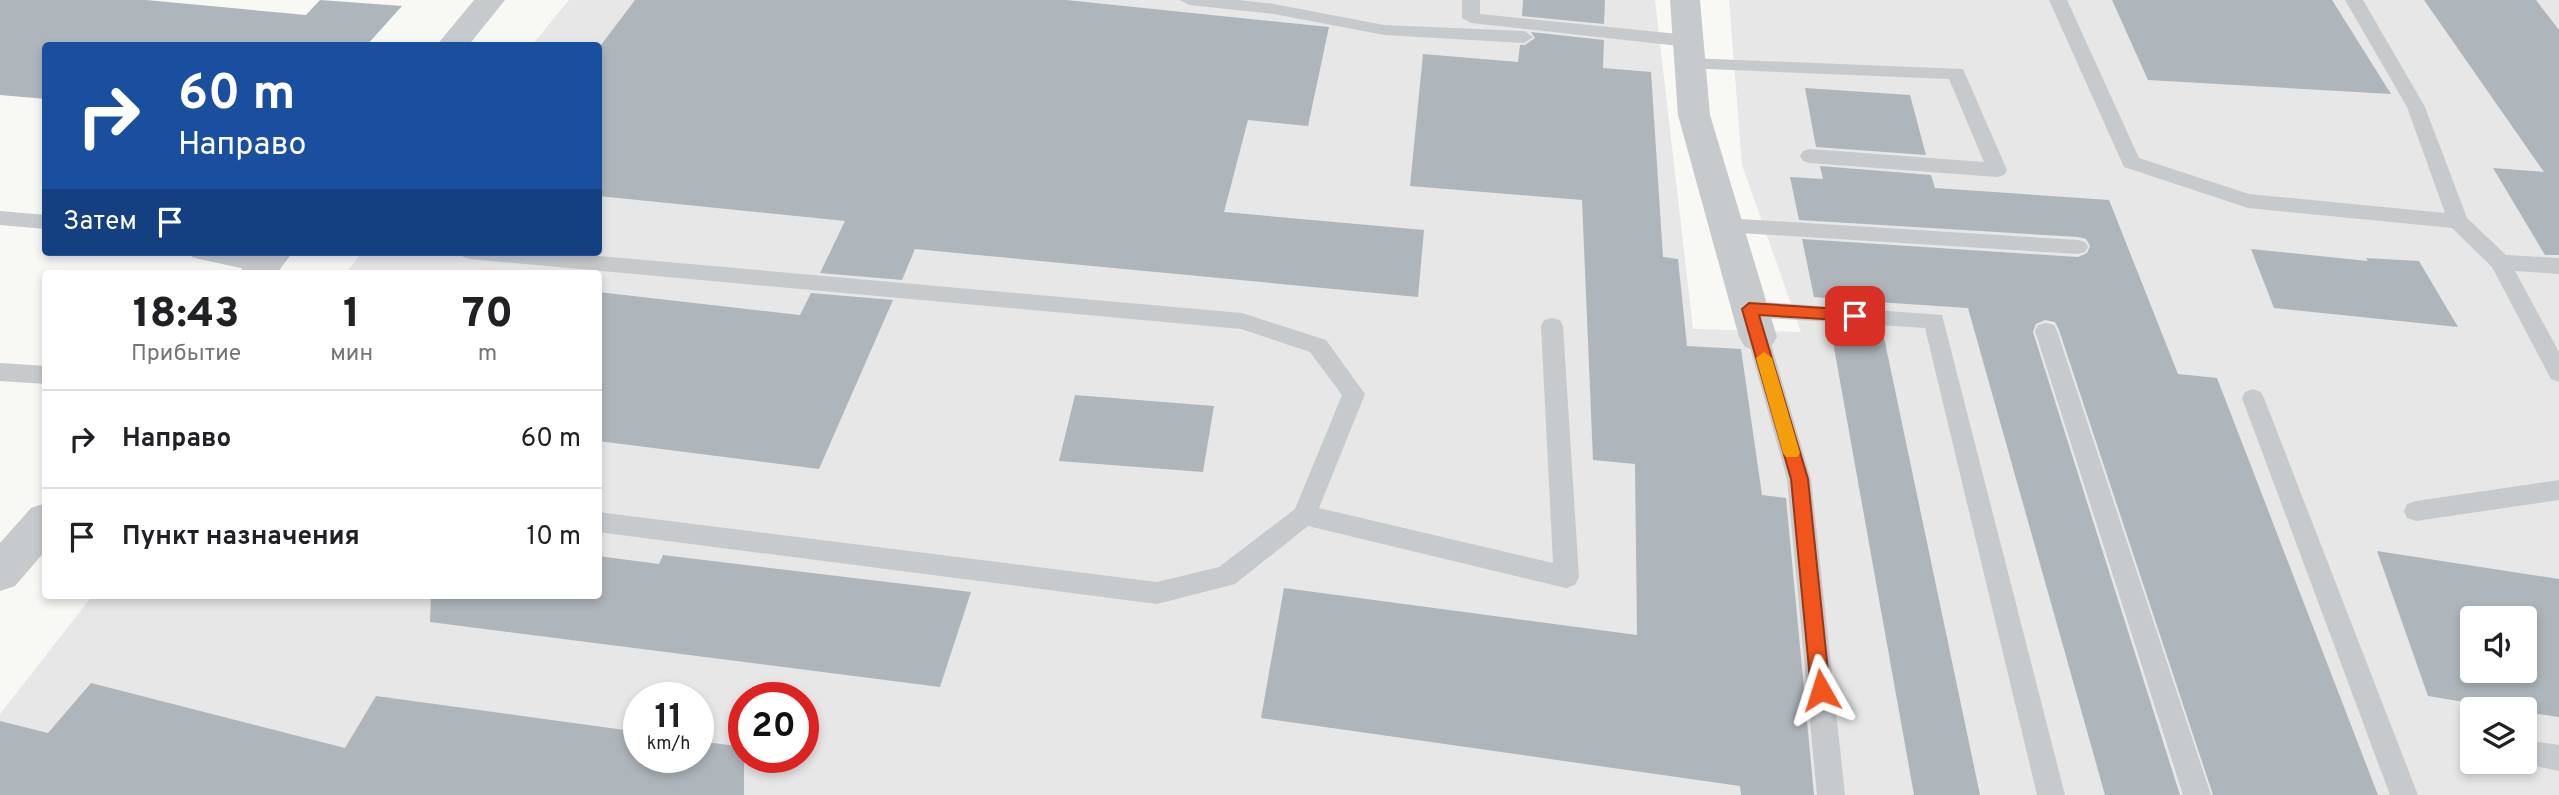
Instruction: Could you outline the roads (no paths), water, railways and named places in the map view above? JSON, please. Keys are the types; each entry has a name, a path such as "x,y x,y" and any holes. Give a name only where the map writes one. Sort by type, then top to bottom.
{"street":[{"path":"454,42 490,0"},
{"path":"1685,0 1693,115 1754,323"},
{"path":"0,573 42,525"}],"lane":[{"path":"1189,0 1274,9 1384,30 1524,37"},
{"path":"1471,0 1471,18 1689,52 1956,73 1997,170 1810,156"},
{"path":"2058,0 2131,162 2248,201 2458,221"},
{"path":"2354,0 2416,107 2458,221 2500,262 2559,373"},
{"path":"0,218 42,222"},
{"path":"1726,225 2078,247"},
{"path":"223,256 265,263"},
{"path":"511,256 1242,321 1318,346 1354,394 1304,515 1226,576 1157,593 602,523"},
{"path":"2500,262 2559,267"},
{"path":"1831,795 1799,479 1754,323 1934,321 2051,795"},
{"path":"1304,515 1566,577 1552,326"},
{"path":"2046,331 2197,795"},
{"path":"0,372 42,375"},
{"path":"2253,398 2404,795"},
{"path":"2416,511 2559,490"},
{"path":"2537,755 2559,758"}]}
